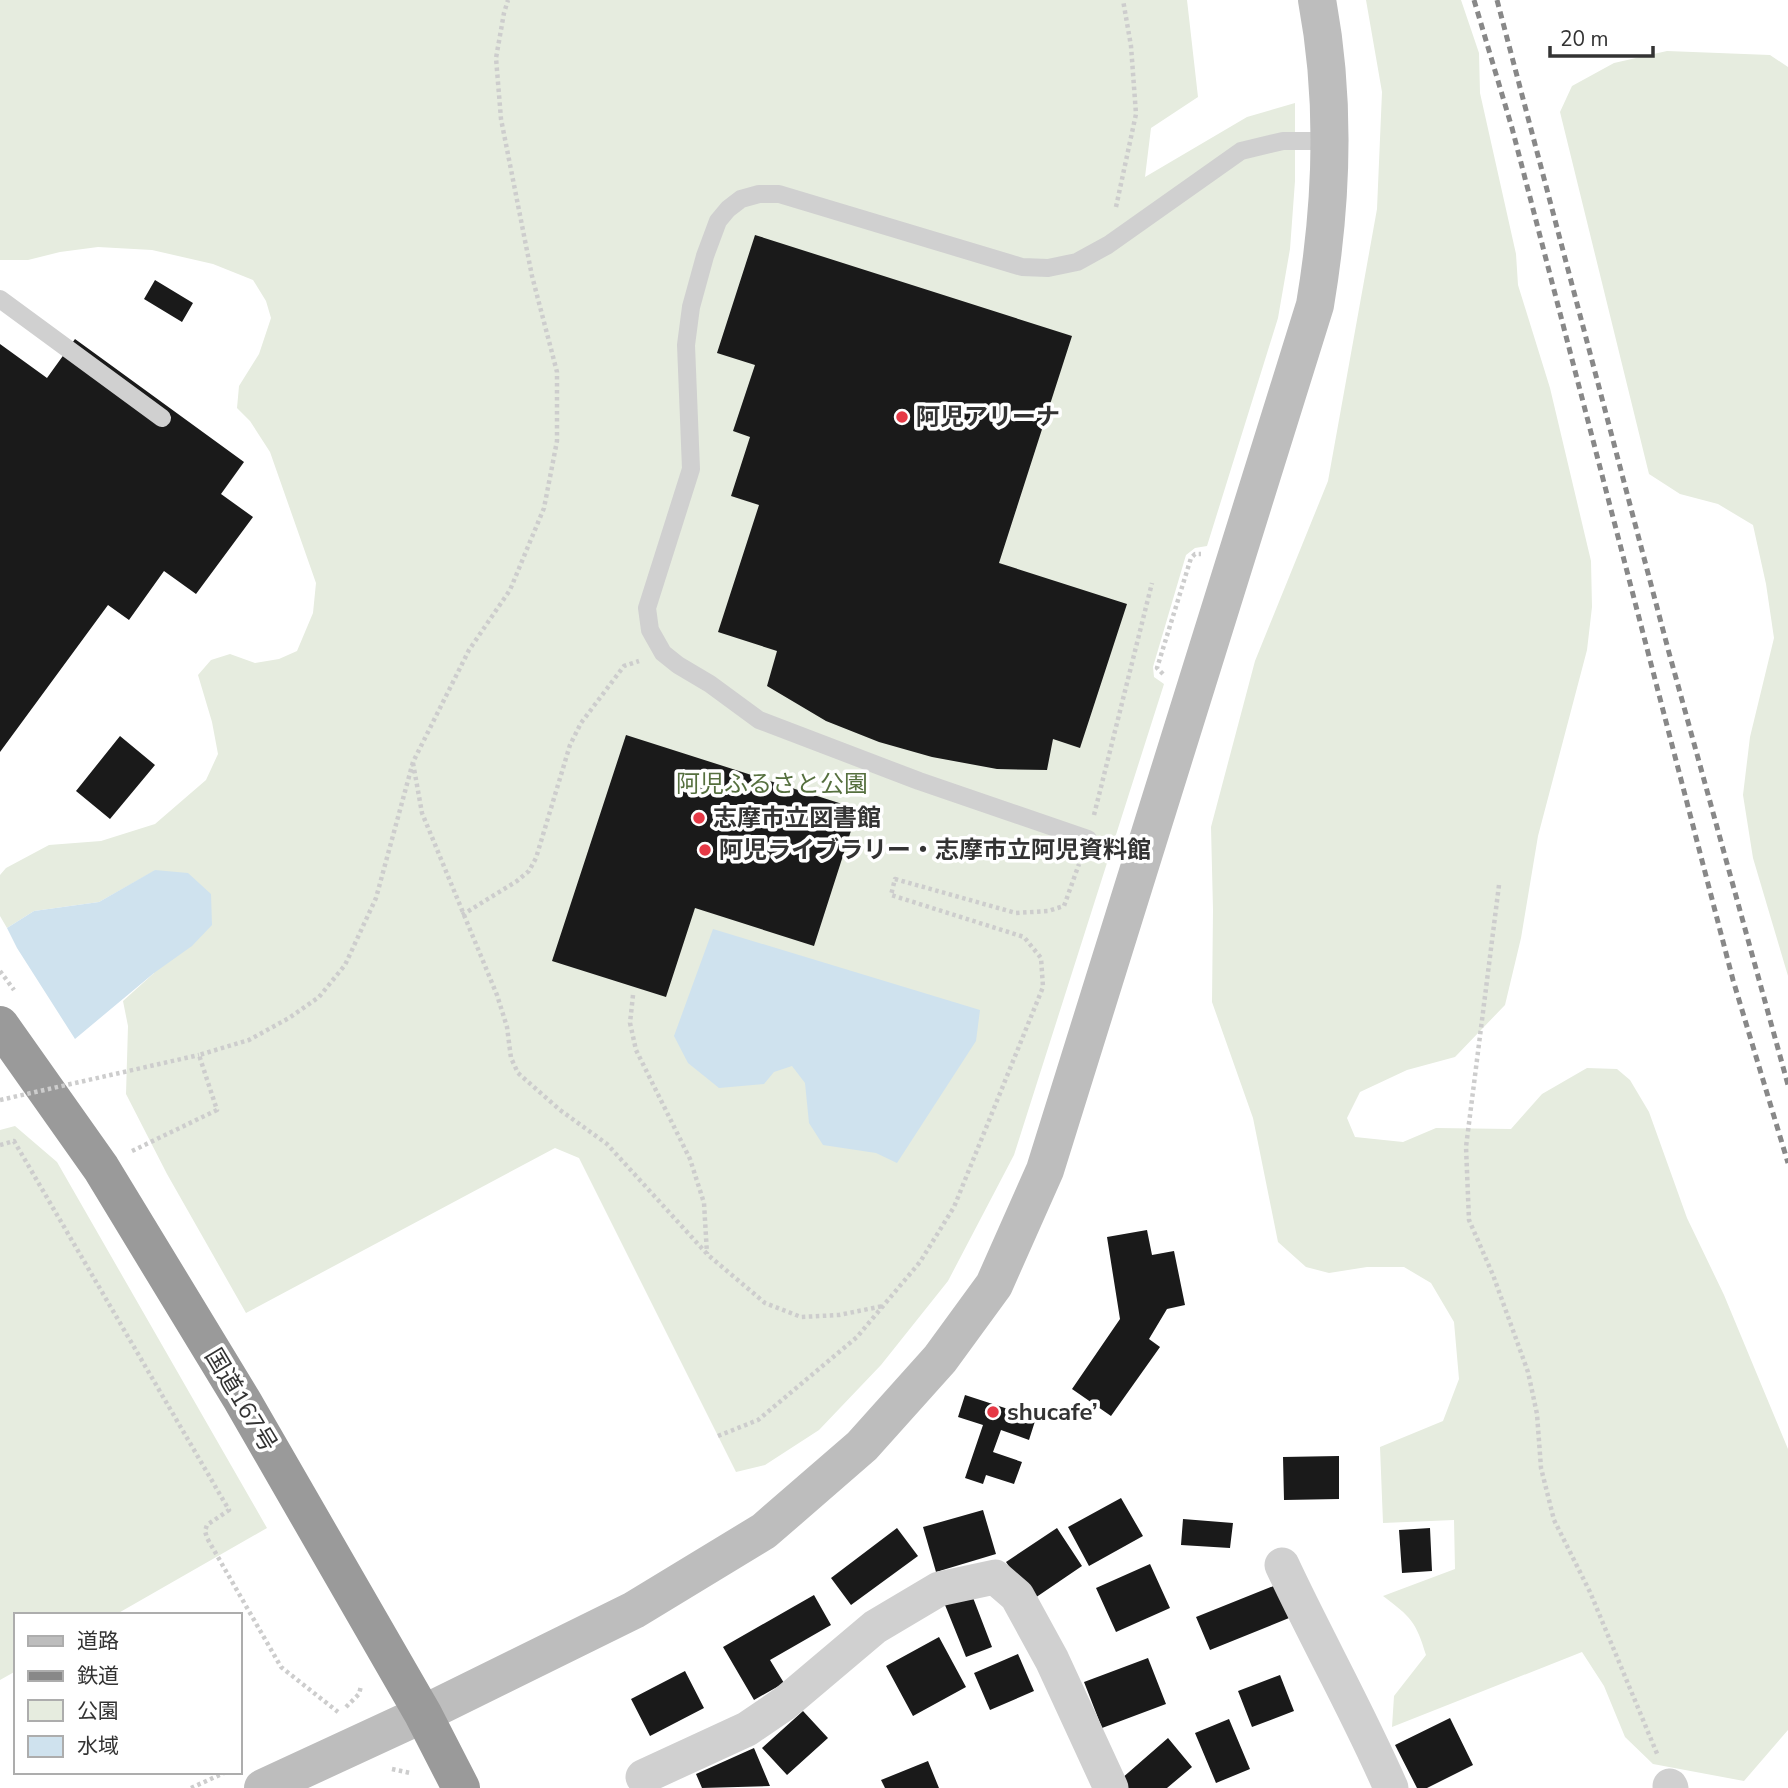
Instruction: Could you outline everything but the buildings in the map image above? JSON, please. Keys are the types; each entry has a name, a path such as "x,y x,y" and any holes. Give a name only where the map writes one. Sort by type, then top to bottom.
{"highway":[{"name":"国道167号","path":"0,1025 101,1168 242,1399 423,1714 461,1788"}],"street":[{"path":"263,1788 423,1714 634,1610 764,1531 862,1446 940,1359 993,1286 1049,1158 1315,305 1328,209 1329,141 1326,79 1317,0"},
{"path":"1282,1565 1369,1738 1391,1788"},
{"path":"641,1784 747,1730 785,1703 874,1628 939,1588 995,1577 1017,1596 1052,1660 1111,1788"}],"lane":[{"path":"1088,839 919,781 760,720 663,653 650,630 647,608 691,469 686,345 691,307 705,256 718,221 727,209 741,199 759,194 779,194 1022,267 1048,268 1077,262 1108,245 1241,151 1283,141 1329,141"},
{"path":"0,299 162,418"}],"path":[{"path":"0,1100 249,1041 320,997 345,965 376,898 413,762 470,650 510,590 544,508 557,441 557,372 532,276 501,119 496,58 508,0"},
{"path":"1108,245 1136,114 1131,46 1123,0"},
{"path":"1167,678 1157,668 1191,558 1195,554 1208,555"},
{"path":"718,1436 758,1420 858,1337 920,1262 954,1208 1043,986 1041,958 1024,937 891,895 895,879 1016,913 1048,911 1064,906 1088,839 1153,583"},
{"path":"462,915 529,871 536,858 570,745 581,723 624,666 663,653"},
{"path":"413,762 422,813 497,995 507,1027 511,1058 518,1073 560,1110 607,1143 708,1255 765,1303 801,1317 839,1315 883,1306"},
{"path":"1499,885 1466,1147 1469,1220 1493,1275 1528,1372 1536,1414 1541,1468 1553,1520 1590,1592 1670,1787"},
{"path":"632,995 630,1023 636,1050 690,1159 704,1203 708,1255"},
{"path":"130,1152 217,1110 199,1055"},
{"path":"0,1145 14,1141 229,1510 207,1525 207,1538 281,1667 338,1712 359,1694 361,1686"},
{"path":"379,1772 392,1769 408,1771 413,1776"},
{"path":"191,1788 222,1774"}],"green space":[{"name":"阿児ふるさと公園","path":"0,0 1187,0 1198,97 1151,128 1145,177 1247,117 1295,103 1295,181 1290,249 1278,318 1207,546 1195,548 1186,555 1153,667 1154,677 1164,684 1014,1155 948,1281 881,1365 819,1430 765,1465 736,1472 579,1158 555,1148 246,1313 167,1174 126,1094 128,1026 123,1001 154,973 156,870 99,902 34,911 7,928 0,916 0,875 6,868 49,845 101,841 155,824 206,780 218,754 198,675 211,660 230,654 255,663 279,659 297,651 313,613 316,583 270,452 250,421 237,408 239,386 259,354 271,318 266,301 253,280 213,264 152,250 98,247 28,260 0,260"},
{"path":"1366,0 1461,0 1479,53 1480,93 1516,254 1518,285 1550,388 1591,561 1592,607 1587,650 1538,836 1521,938 1505,1005 1455,1057 1407,1070 1360,1092 1347,1118 1355,1137 1403,1142 1436,1128 1511,1129 1542,1094 1587,1068 1617,1069 1630,1080 1649,1112 1687,1218 1724,1295 1788,1449 1788,1730 1744,1781 1653,1764 1625,1737 1604,1686 1582,1652 1392,1727 1394,1696 1426,1655 1411,1621 1383,1596 1455,1569 1454,1520 1383,1523 1380,1447 1443,1421 1459,1379 1454,1322 1431,1283 1404,1267 1367,1267 1329,1273 1306,1267 1278,1242 1253,1118 1212,1002 1211,827 1255,661 1328,481 1377,209 1382,92"},
{"path":"1667,51 1770,55 1788,67 1788,976 1753,858 1743,795 1750,737 1774,638 1753,525 1718,504 1680,494 1649,474 1560,112 1572,86 1614,63"},
{"path":"15,1126 57,1162 267,1528 118,1613 14,1613 14,1672 0,1680 0,1130"}],"water":[{"path":"155,870 188,873 211,894 212,925 192,946 154,973 75,1039 7,928 34,911 99,902"},
{"path":"713,929 980,1010 976,1041 897,1163 876,1153 823,1145 809,1123 805,1083 792,1066 774,1072 764,1084 719,1088 688,1063 674,1036"}],"railway":[{"path":"1474,0 1512,128 1733,980 1788,1163"},
{"path":"1497,0 1668,649 1788,1085"}],"place":[{"name":"阿児アリーナ","path":"902,417"},
{"name":"志摩市立図書館","path":"699,818"},
{"name":"阿児ライブラリー・志摩市立阿児資料館","path":"705,850"},
{"name":"shucafe’","path":"993,1412"}]}
